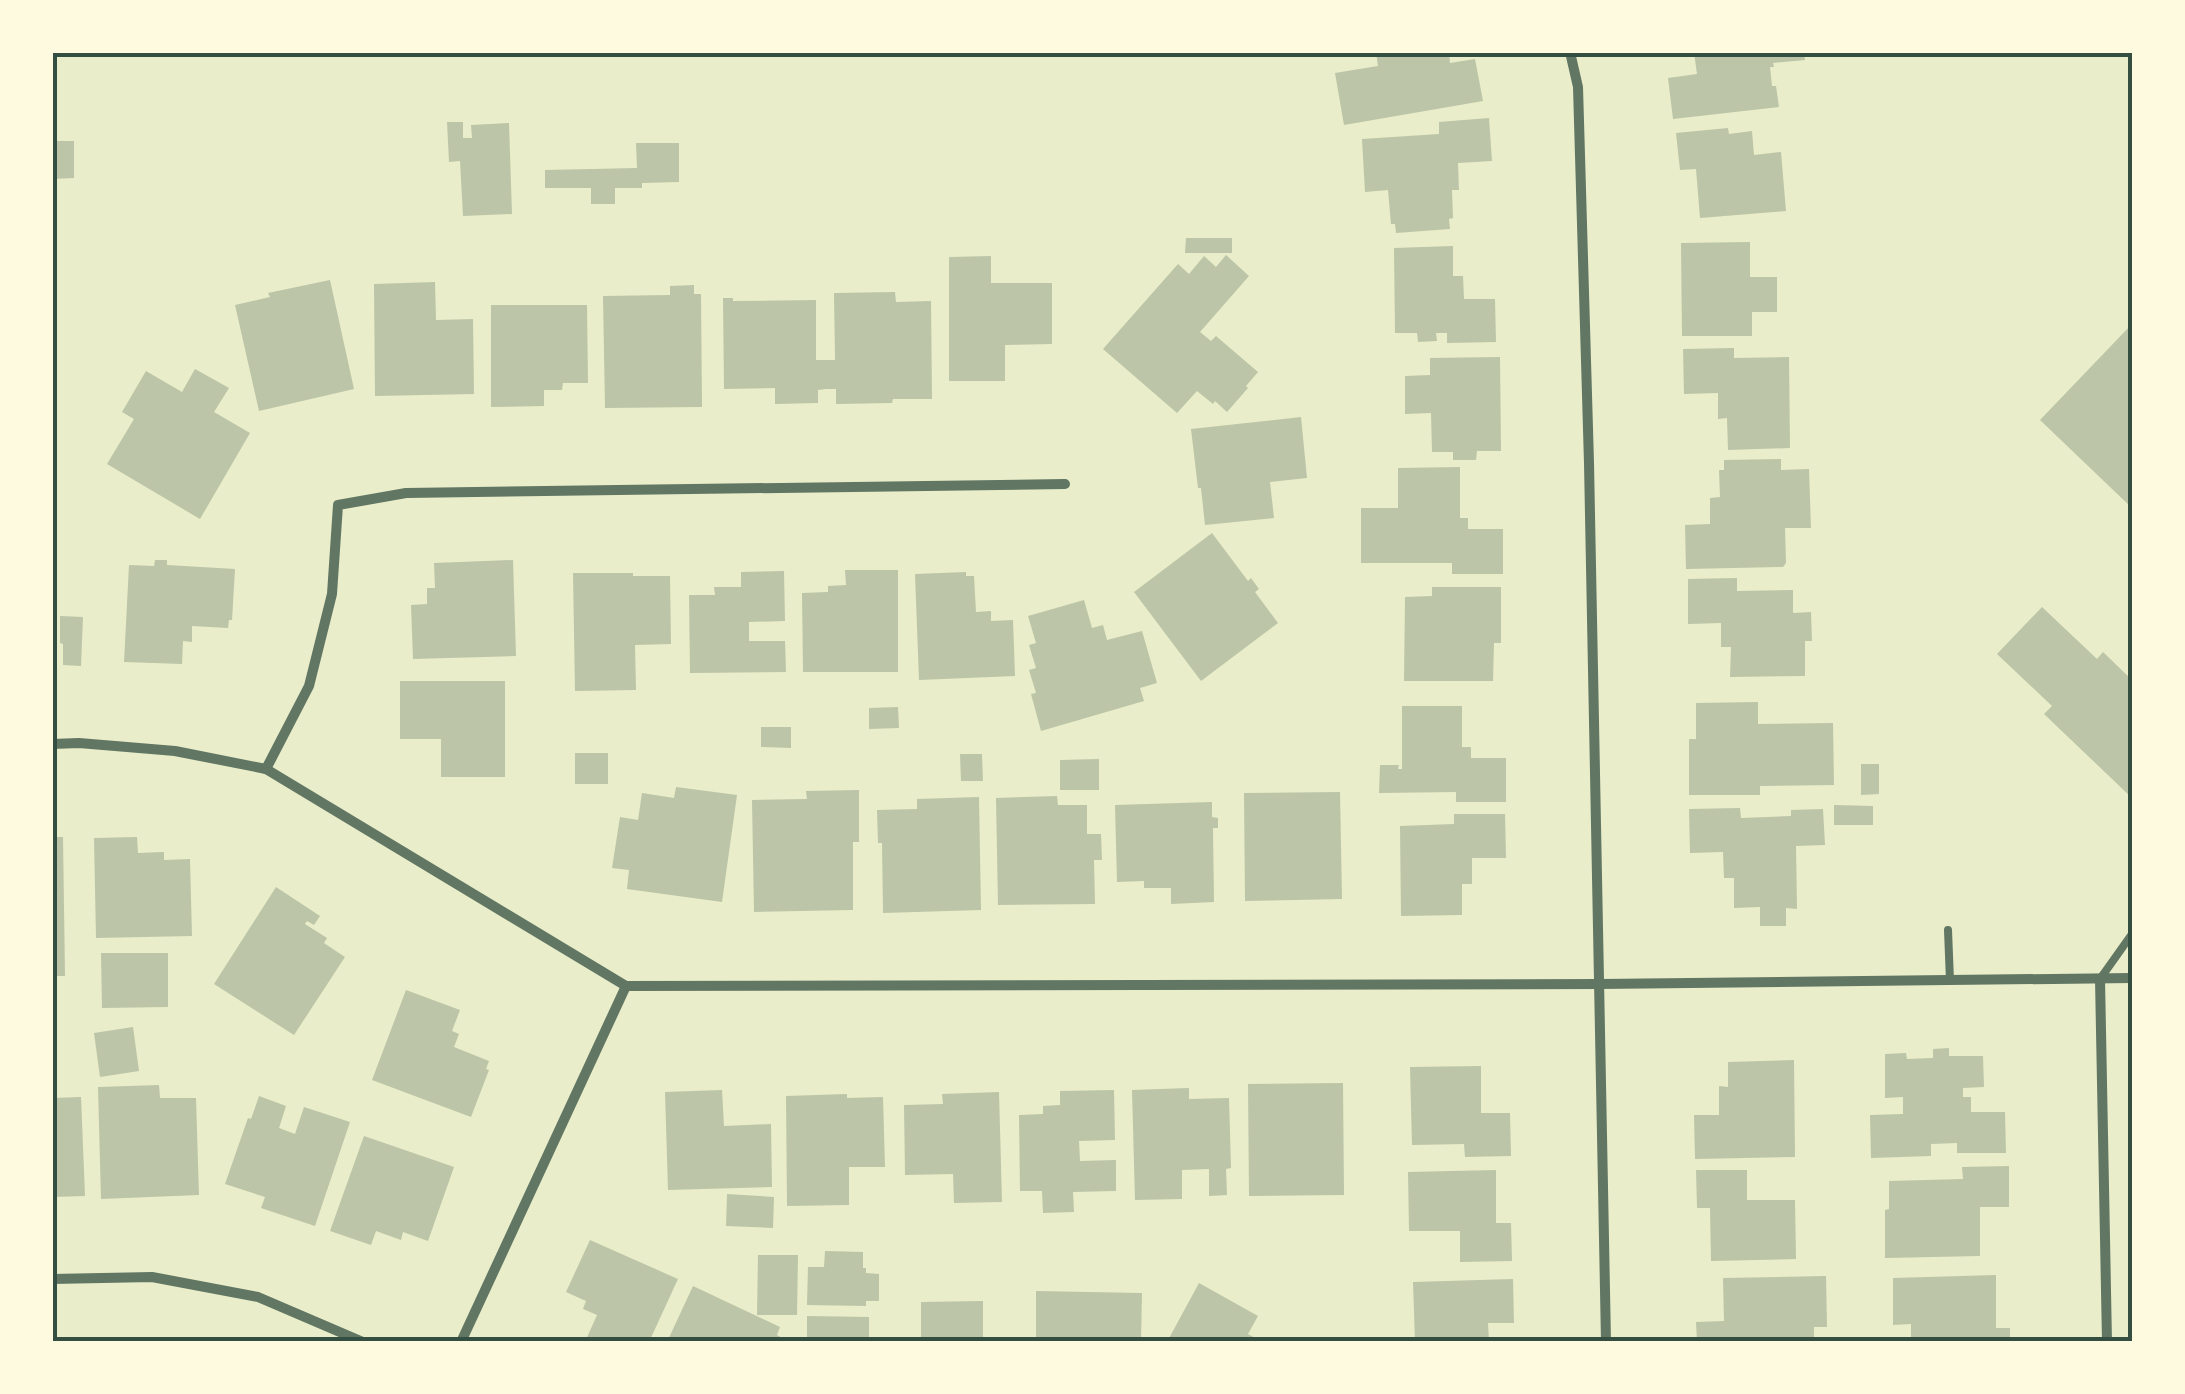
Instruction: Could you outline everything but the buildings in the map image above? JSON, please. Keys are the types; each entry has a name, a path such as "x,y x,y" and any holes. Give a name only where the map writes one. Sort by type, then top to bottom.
{"street":[{"path":"1570,52 1578,86 1590,482 1606,1342"},
{"path":"266,768 309,686 332,594 338,505 406,493 1065,484"},
{"path":"52,744 175,751 266,768 626,986 1600,984 2132,978"},
{"path":"2100,978 2107,1342"},
{"path":"461,1342 626,986"},
{"path":"52,1280 152,1277 258,1297 363,1342"}],"lane":[{"path":"1948,930 1950,981"},
{"path":"2100,978 2132,934"}]}
